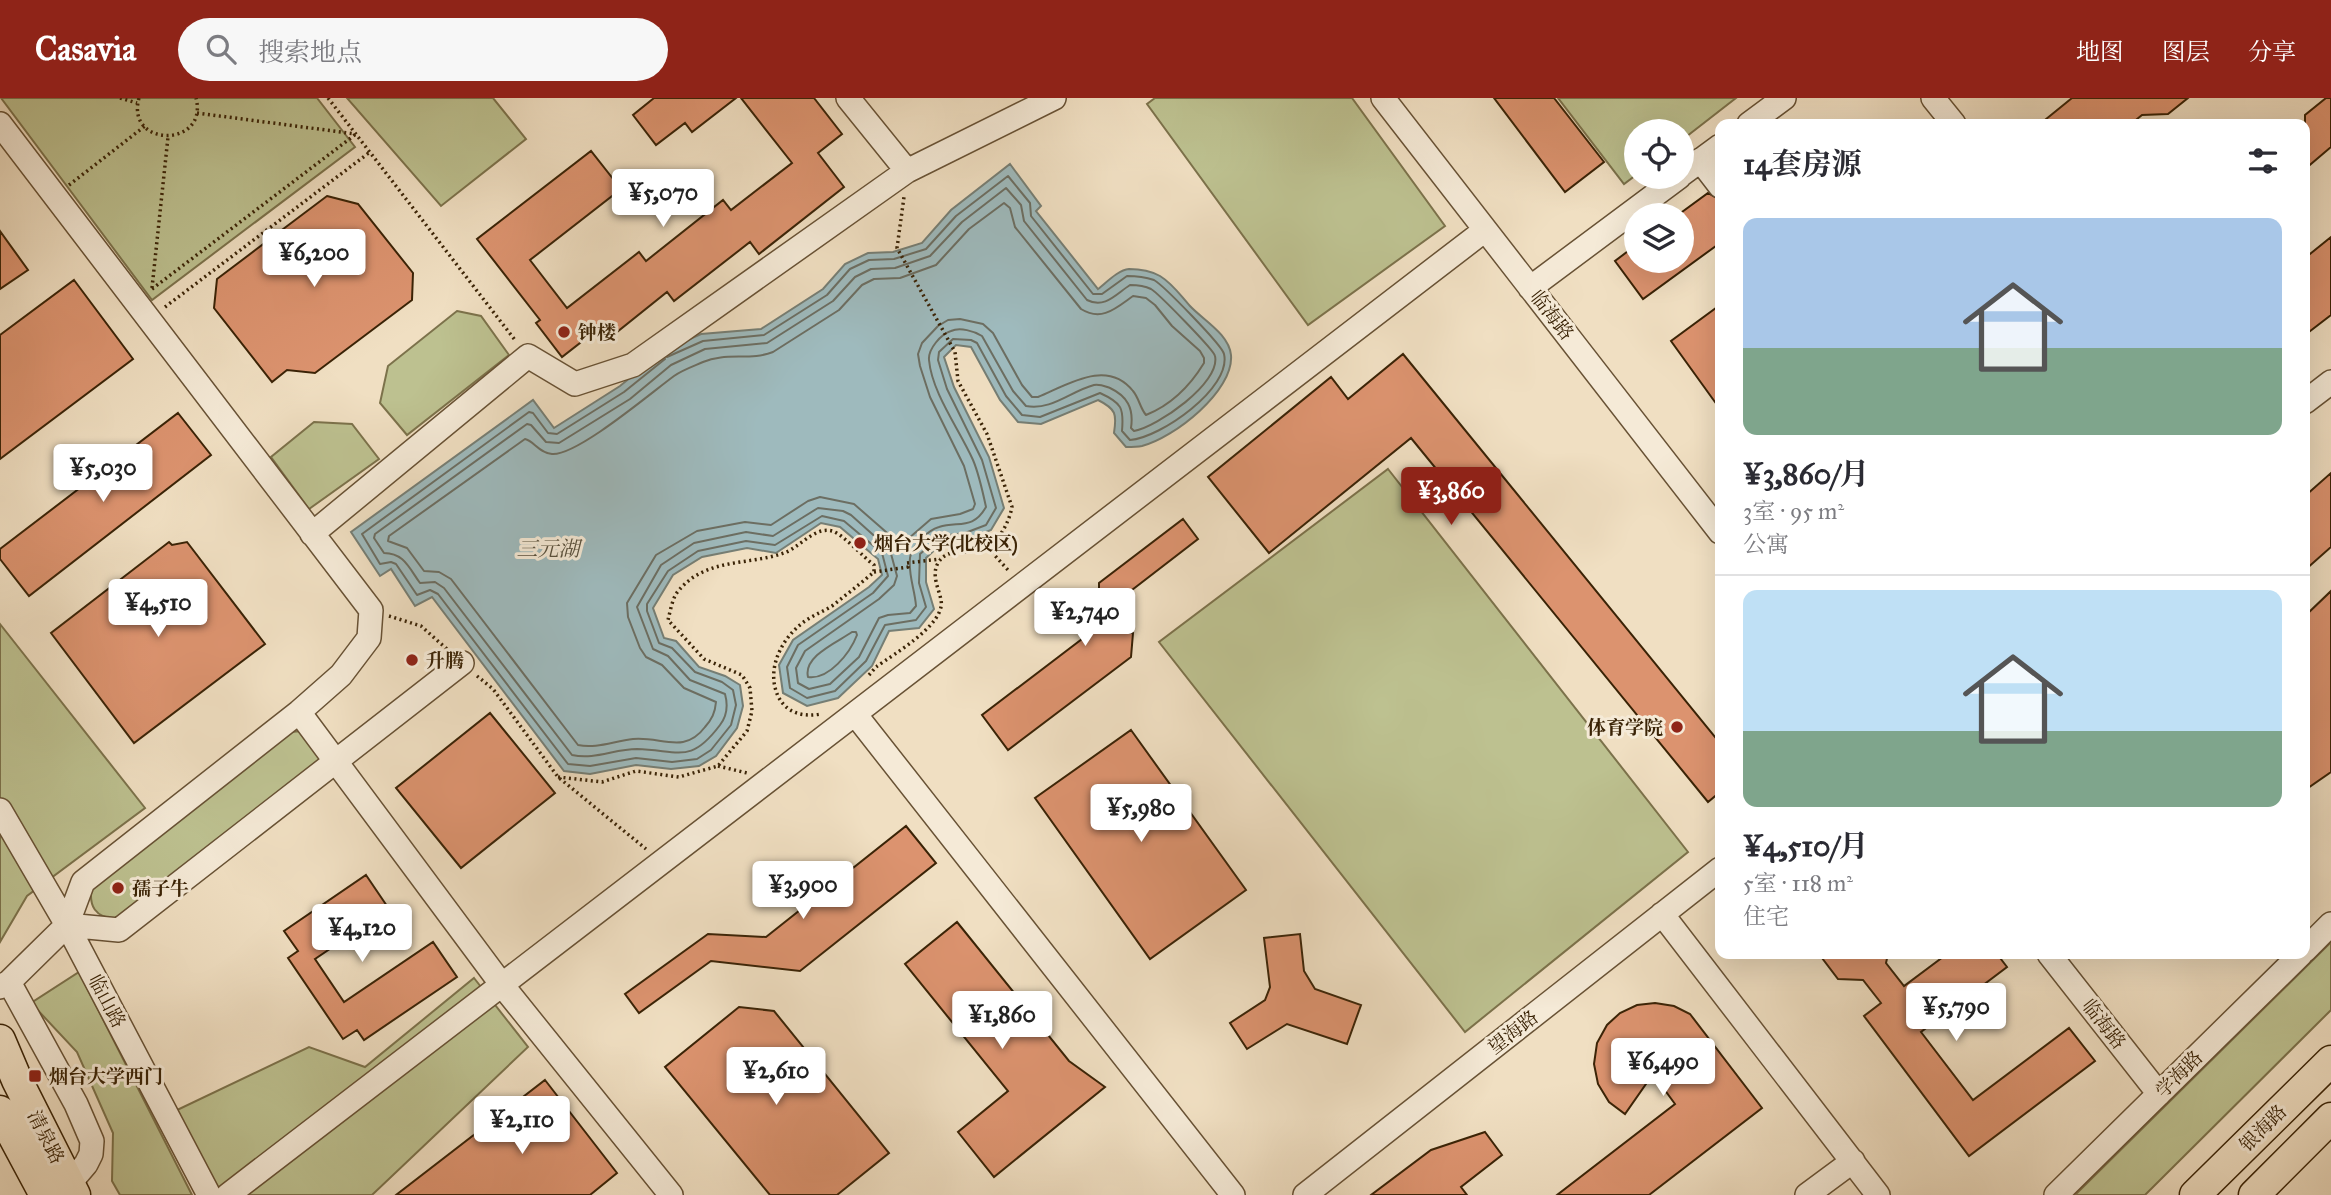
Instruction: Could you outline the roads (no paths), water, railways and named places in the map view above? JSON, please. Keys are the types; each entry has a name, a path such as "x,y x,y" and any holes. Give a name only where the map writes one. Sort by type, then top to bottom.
{"main road":[{"name":"清泉路","path":"0,1040 63,1191"},
{"name":"银海路","path":"2195,1195 2331,1061"},
{"name":"清泉路","path":"0,1111 28,1163 63,1191"},
{"path":"2255,1195 2331,1118"},
{"path":"0,1135 28,1163"}],"street":[{"path":"848,98 907,171"},
{"path":"312,534 528,356 575,384 633,365 907,171 1054,98"},
{"name":"临海路","path":"1383,98 1715,526"},
{"path":"1756,119 1784,98"},
{"path":"1933,98 1950,119"},
{"path":"0,124 370,610 369,638 341,675 299,712 83,882 66,925 4,985 76,1104 92,1141 91,1154 86,1164 63,1191"},
{"path":"1694,165 1715,150"},
{"path":"1700,160 1715,180"},
{"path":"1530,288 1663,189"},
{"path":"229,1195 1486,230"},
{"path":"2310,395 2331,382"},
{"path":"66,925 119,930 462,663"},
{"path":"299,712 502,985 662,1192"},
{"path":"855,714 1233,1195"},
{"name":"临山路","path":"0,810 66,925 209,1195"},
{"name":"望海路","path":"1305,1195 1715,873"},
{"path":"1662,915 1878,1195"},
{"path":"2310,945 2331,924"},
{"name":"临海路","path":"2053,959 2159,1094"},
{"name":"学海路","path":"2056,1195 2296,959"},
{"path":"1807,1195 1853,1161"}],"water":[{"name":"三元湖","path":"1010,164 1041,206 1036,211 1098,289 1116,274 1129,269 1160,276 1226,340 1231,355 1229,369 1213,398 1185,423 1155,441 1142,446 1126,447 1114,433 1114,413 1109,406 1098,400 1041,424 1018,422 1000,400 971,347 956,345 944,357 954,387 989,457 1004,508 991,530 966,540 943,542 926,558 926,582 934,609 919,628 889,631 872,666 838,698 807,706 783,693 779,665 793,640 882,575 878,559 840,527 821,523 776,553 747,548 702,557 673,575 653,608 664,638 676,641 699,667 725,676 740,685 743,706 737,728 716,756 699,766 671,769 636,765 590,774 564,771 432,597 415,606 391,569 380,576 351,532 533,400 554,428 620,386 663,351 701,334 761,329 823,289 845,264 868,253 893,252 922,243 951,210"}],"place":[{"name":"钟楼","path":"564,332"},
{"name":"烟台大学(北校区)","path":"860,543"},
{"name":"升腾","path":"412,660"},
{"name":"体育学院","path":"1677,727"},
{"name":"孺子牛","path":"118,888"},
{"name":"烟台大学西门","path":"35,1076"}]}
